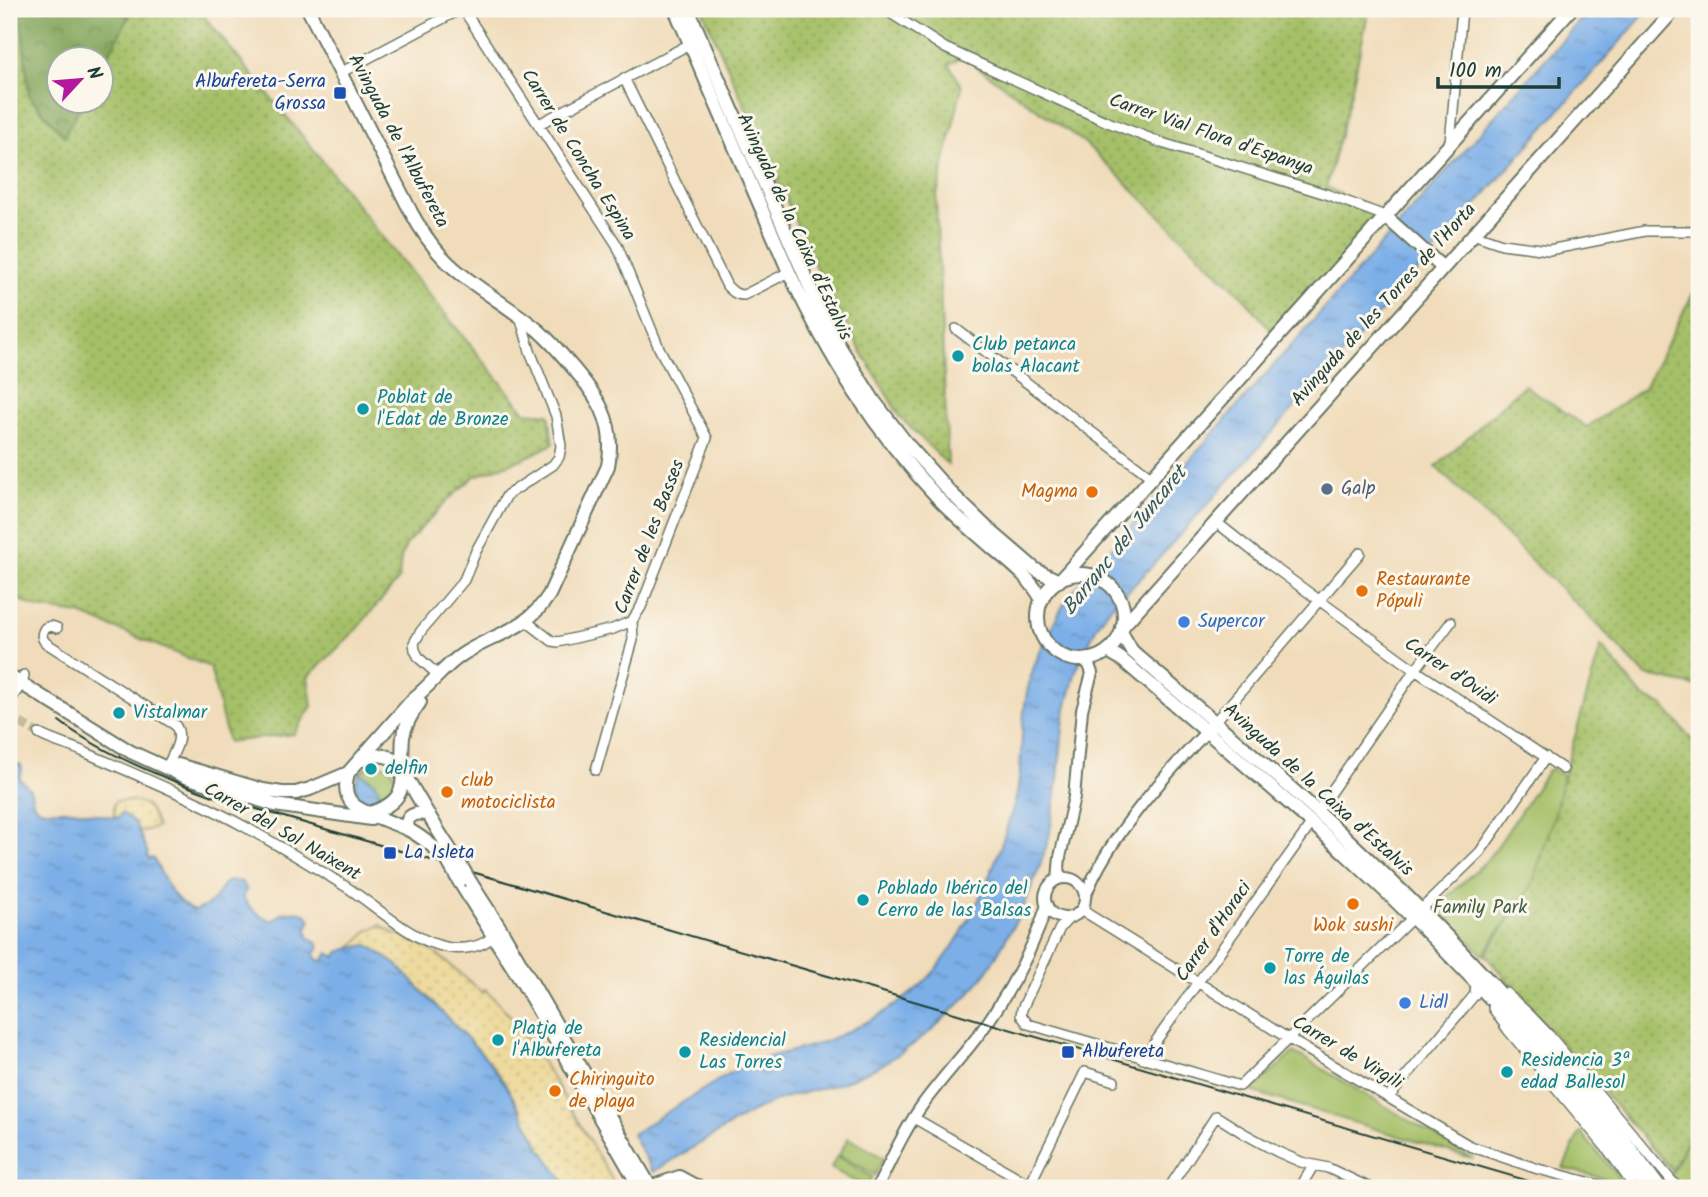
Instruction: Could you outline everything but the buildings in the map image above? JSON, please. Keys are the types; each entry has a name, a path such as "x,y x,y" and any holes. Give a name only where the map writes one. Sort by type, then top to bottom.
{"main road":[{"name":"Avinguda de l'Albufereta","path":"307,9 426,239 460,274 520,316 555,347 590,389 608,426 611,452 608,466 549,595 526,621 464,653 425,690 405,727 403,772"},
{"name":"Avinguda de la Caixa d'Estalvis","path":"675,9 789,272 820,335 864,408 940,500 1029,579 1042,600"},
{"name":"Avinguda de la Caixa d'Estalvis","path":"688,9 819,309 874,401 906,444 986,527 1036,570 1060,580"},
{"path":"1060,580 1079,575 1093,576 1108,584 1117,595 1124,617 1121,630 1117,640 1102,655 1076,660 1060,655 1046,642 1038,620 1042,600 1049,589 1060,580 1571,9"},
{"name":"Avinguda de les Torres de l'Horta","path":"1121,630 1675,9"},
{"name":"Carrer Vial Flora d'Espanya","path":"1385,216 1443,268"},
{"name":"Avinguda de la Caixa d'Estalvis","path":"1121,630 1132,651 1211,727 1315,818 1417,914 1565,1067 1633,1152 1669,1185"},
{"name":"Avinguda de la Caixa d'Estalvis","path":"1108,650 1211,727"},
{"path":"9,666 23,679 199,782 286,807 388,821"},
{"path":"9,676 23,679"},
{"name":"Avinguda de l'Albufereta","path":"348,774 414,698 425,690"},
{"path":"403,745 416,792"},
{"path":"358,762 379,755 395,760 460,864 465,882"},
{"path":"167,765 282,793 310,789 348,774"},
{"path":"344,815 387,806 395,800 404,782 403,772"},
{"path":"348,774 348,797 356,808 409,830 427,842 446,858 465,882 646,1185"},
{"path":"409,830 407,822 411,816 416,813 428,815"},
{"name":"Avinguda de la Caixa d'Estalvis","path":"1482,981 1648,1188"}],"street":[{"path":"340,73 462,9"},
{"name":"Carrer de Concha Espina","path":"462,9 617,245 659,348 707,438"},
{"name":"Carrer Vial Flora d'Espanya","path":"884,9 945,48 1105,121 1162,143 1326,194 1385,216"},
{"path":"1450,143 1462,9"},
{"path":"538,124 691,44"},
{"path":"624,78 727,286 738,295 751,293 789,272"},
{"path":"1473,234 1502,244 1549,250 1644,231 1699,231"},
{"path":"438,675 419,658 414,643 464,580 476,551 507,495 553,465 559,457 561,446 556,416 530,351 520,316"},
{"path":"956,329 1151,477"},
{"name":"Carrer de les Basses","path":"596,770 634,640 632,621 641,607 707,438"},
{"path":"1216,522 1320,600"},
{"path":"1360,553 1134,816 1100,865 1084,902 1075,915 1060,928 1022,1009 1021,1015 1028,1024 1240,1086 1480,852 1546,757"},
{"name":"Carrer d'Ovidi","path":"1320,600 1415,670 1563,769"},
{"path":"526,621 552,641 558,642 613,629 632,621"},
{"name":"Carrer d'Horaci","path":"1143,1059 1451,621"},
{"path":"57,628 45,628 42,639 178,728 180,738 167,765"},
{"path":"1058,879 1060,857 1074,797 1082,710 1092,673 1084,660"},
{"path":"9,701 23,679"},
{"name":"Carrer del Sol Naixent","path":"39,734 78,749 247,828 348,888 416,935 438,945 470,948 480,945 497,932"},
{"path":"1070,917 1058,916 1049,910 1045,899 1051,884 1058,879 1075,880 1080,884 1084,902"},
{"name":"Carrer de Virgili","path":"1084,902 1088,914 1289,1039 1470,1146 1538,1169 1611,1188"},
{"path":"877,1188 923,1104 995,1011 1038,933 1047,905"},
{"path":"1038,933 1058,916"},
{"path":"1388,1098 1472,998 1482,981"},
{"name":"Avinguda de la Caixa d'Estalvis","path":"1482,981 1508,1030 1608,1150 1632,1187"},
{"path":"914,1118 1033,1186 1085,1072 1114,1081"},
{"path":"1168,1188 1216,1116 1278,1152 1313,1166 1328,1168 1370,1188"},
{"path":"1300,1188 1313,1166"},
{"path":"646,1185 682,1177 688,1184 701,1188"}],"green space":[{"path":"9,9 200,9 525,412 549,414 553,444 525,458 475,476 407,543 401,557 399,579 354,632 308,677 312,706 294,734 228,742 210,667 80,614 38,608 9,595"},
{"path":"9,9 119,9 129,16 113,46 46,46 46,115 29,96 22,25"},
{"path":"702,9 1369,9 1349,101 1326,187 1385,216 1276,337 1247,301 1085,143 963,57 949,64 962,87 936,200 948,465 900,417 827,293"},
{"path":"46,116 75,116 64,136"},
{"path":"1699,282 1699,687 1645,675 1598,625 1436,467 1524,385 1587,427 1644,388"},
{"path":"1601,646 1643,697 1663,705 1699,748 1699,1117 1672,1171 1485,955 1532,885"},
{"path":"370,765 389,766 396,776 392,790 381,800 374,783 359,773"},
{"name":"Family Park","path":"1553,769 1563,776 1555,813 1532,885 1483,955 1436,907 1485,862 1548,770"},
{"path":"1294,1052 1474,1159 1251,1091"},
{"path":"1699,1117 1699,1188 1677,1188 1669,1178"},
{"path":"1580,1132 1620,1178 1617,1182 1563,1168"},
{"path":"848,1138 884,1158 875,1175 839,1155"},
{"path":"837,1156 872,1177 866,1188 831,1168"}],"sand":[{"path":"116,801 143,804 151,812 157,827 140,832 122,814 114,818"},
{"name":"Platja de l'Albufereta","path":"381,925 436,954 483,993 485,989 516,1022 555,1082 617,1188 568,1188 542,1150 506,1085 486,1058 397,965 368,945 351,948 367,931"}],"water":[{"name":"Barranc del Juncaret","path":"1590,9 1649,9 1422,266 1142,577 1109,609 1096,628 1076,670 1064,717 1049,837 1039,869 1022,910 987,972 932,1030 880,1066 841,1083 777,1100 750,1113 653,1172 632,1134 740,1067 826,1041 876,1017 911,994 935,970 962,932 1002,844 1018,788 1025,700 1031,676 1045,641 1068,597"},
{"path":"9,761 21,765 19,778 30,789 34,805 40,809 73,810 118,818 122,813 135,823 149,859 153,858 174,895 194,911 210,903 225,883 242,882 247,890 243,897 245,901 267,919 271,921 282,913 295,911 308,916 311,920 307,928 308,937 318,944 314,955 318,960 323,961 328,953 336,957 338,952 368,945 397,965 486,1058 506,1085 542,1150 568,1188 9,1188"},
{"path":"359,773 374,783 381,800 367,802 358,798 355,784"}],"tunnel":[{"path":"9,716 39,734"}],"tram line":[{"path":"59,721 115,755 219,798 1553,1188"}],"place":[{"name":"Albufereta-Serra Grossa","path":"340,93"},
{"name":"Club petanca bolas Alacant","path":"958,356"},
{"name":"Poblat de l'Edat de Bronze","path":"363,409"},
{"name":"Galp","path":"1327,489"},
{"name":"Magma","path":"1092,492"},
{"name":"Restaurante Pópuli","path":"1362,591"},
{"name":"Supercor","path":"1184,622"},
{"name":"Vistalmar","path":"119,713"},
{"name":"delfin","path":"371,769"},
{"name":"club motociclista","path":"447,792"},
{"name":"La Isleta","path":"390,853"},
{"name":"Poblado Ibérico del Cerro de las Balsas","path":"863,900"},
{"name":"Wok sushi","path":"1353,904"},
{"name":"Torre de las Águilas","path":"1270,968"},
{"name":"Lidl","path":"1405,1003"},
{"name":"Platja de l'Albufereta","path":"498,1040"},
{"name":"Residencial Las Torres","path":"685,1052"},
{"name":"Albufereta","path":"1068,1052"},
{"name":"Residencia 3ª edad Ballesol","path":"1507,1072"},
{"name":"Chiringuito de playa","path":"555,1091"}]}
